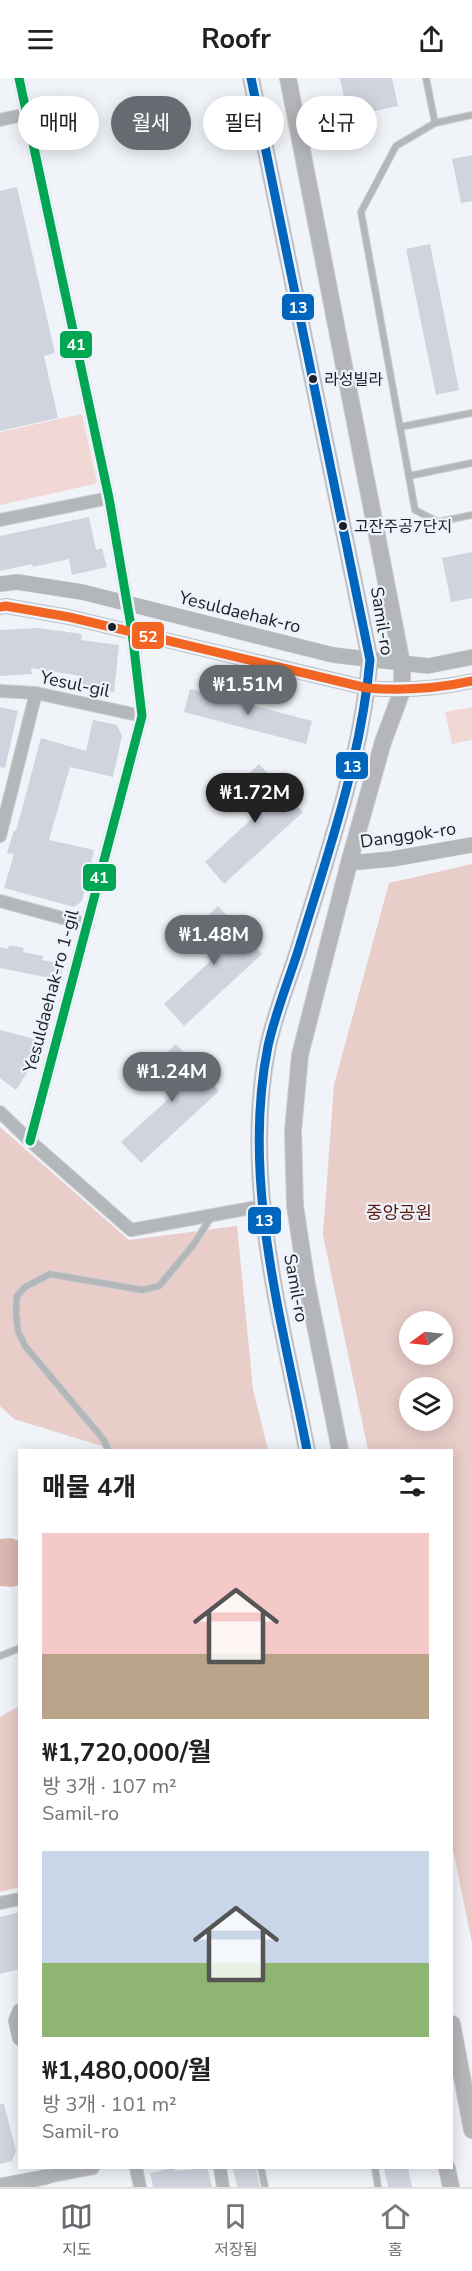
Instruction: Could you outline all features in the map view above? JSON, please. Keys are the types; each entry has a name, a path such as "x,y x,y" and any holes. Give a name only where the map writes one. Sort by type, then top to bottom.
{"main road":[{"name":"Samil-ro","path":"251,78 370,660 357,744 327,857 268,1046 259,1122 262,1206 307,1449"},
{"name":"Samil-ro","path":"288,78 402,664 402,691 383,742 349,863 300,1055 293,1131 297,1217 307,1285 340,1449"},
{"path":"453,2029 472,2130"},
{"path":"447,2169 451,2187"}],"street":[{"name":"Yesuldaehak-ro 1-gil","path":"19,78 23,96"},
{"path":"0,120 18,116"},
{"name":"Yesuldaehak-ro 1-gil","path":"30,1141 142,716 132,632 109,498 35,150"},
{"path":"0,520 109,498"},
{"name":"Yesuldaehak-ro","path":"0,584 17,582 82,592 322,653 428,666 472,657"},
{"path":"0,607 69,616 367,688 402,691 436,688 472,681"},
{"name":"Yesul-gil","path":"0,691 36,693 142,716"},
{"path":"0,836 36,693"},
{"name":"Danggok-ro","path":"349,863 392,859 472,845"},
{"path":"0,901 88,925"},
{"path":"0,1112 131,1230 262,1206"},
{"path":"0,1903 18,1899"},
{"path":"0,2186 88,2169"},
{"path":"136,2169 140,2187"},
{"path":"220,2169 224,2187"}],"lane":[{"path":"426,78 435,123"},
{"path":"472,115 435,123 396,146 361,212 415,510 438,522 472,515"},
{"path":"400,427 472,413"},
{"path":"409,476 472,463"},
{"path":"108,1449 104,1440 25,1346 18,1331 17,1296 25,1287 50,1274 142,1290 159,1286 194,1244 212,1216"},
{"path":"0,1656 18,1649"},
{"path":"261,2169 265,2187"},
{"path":"375,2169 378,2187"}],"shaded area":[{"path":"82,414 97,481 95,484 0,505 0,432"},
{"path":"472,707 472,740 452,744 445,712"},
{"path":"11,1538 18,1541 18,1585 0,1586 0,1539"}],"green space":[{"name":"중앙공원","path":"472,864 472,1943 453,1850 453,1449 368,1449 323,1235 334,1085 389,883"},
{"path":"0,1127 129,1240 237,1226 253,1389 268,1449 112,1449 14,1419 0,1406"},
{"path":"18,1707 18,1887 0,1892 0,1717"}],"building":[{"path":"340,78 392,78 398,106 377,111 377,96 344,96"},
{"path":"472,155 472,201 461,203 452,159"},
{"path":"17,187 55,353 44,356 58,418 0,431 0,191"},
{"path":"430,244 459,390 436,395 406,249"},
{"path":"89,517 96,550 102,548 107,567 72,575 69,559 0,571 0,536"},
{"path":"472,552 472,598 451,602 442,558"},
{"path":"38,628 82,634 81,640 119,645 114,692 79,688 81,676 31,668 32,674 0,676 0,630"},
{"path":"190,689 312,721 306,744 184,712"},
{"path":"0,707 18,711 5,768 0,767"},
{"path":"93,720 117,725 122,736 113,777 70,767 49,840 94,850 82,901 74,907 4,888 14,854 7,853 14,830 16,831 41,738 86,751"},
{"path":"259,764 303,812 224,884 205,862 259,812 235,786"},
{"path":"218,906 262,954 184,1026 164,1004 218,954 195,928"},
{"path":"9,945 24,948 23,952 43,956 42,960 63,964 60,980 0,968 0,947 8,949"},
{"path":"0,1030 46,1042 16,1090 0,1078"},
{"path":"176,1044 219,1091 141,1163 121,1142 176,1092 152,1065"},
{"path":"18,1912 18,1970 0,1974 0,1917"},
{"path":"0,2104 4,2104 16,2151 12,2161 0,2164"},
{"path":"169,2169 175,2171 206,2169 212,2187 153,2187 150,2173"},
{"path":"233,2169 256,2169 260,2187 237,2187"},
{"path":"384,2169 408,2169 412,2187 388,2187"}],"transit line":[{"name":"41","path":"19,78 109,498 132,632 142,716 30,1141"},
{"name":"13","path":"251,78 370,660 366,697 351,771 320,880 271,1034 261,1097 259,1147 268,1250 307,1449"},
{"name":"52","path":"0,607 6,606 69,617 367,688 420,689 472,681"}],"place":[{"name":"라성빌라","path":"313,379"},
{"name":"고잔주공7단지","path":"343,526"}]}
